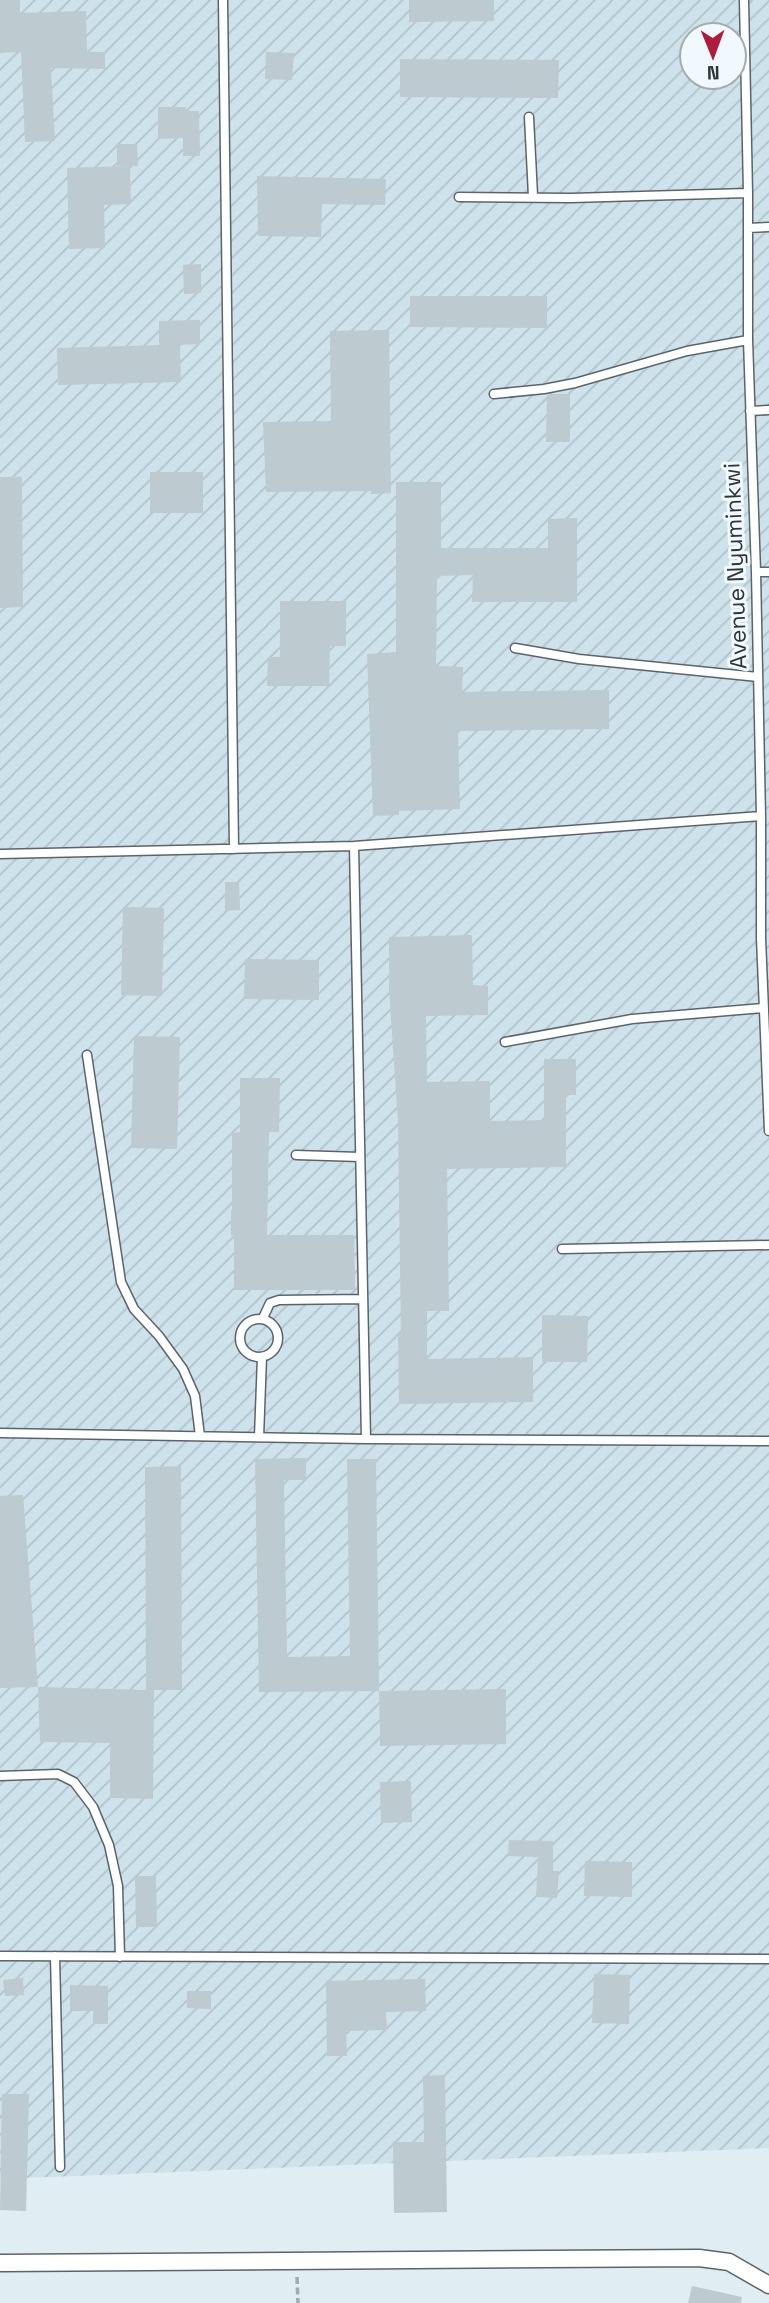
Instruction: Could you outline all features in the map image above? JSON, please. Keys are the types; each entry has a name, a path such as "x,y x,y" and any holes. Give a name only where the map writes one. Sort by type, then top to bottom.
{"street":[{"path":"0,2263 699,2258 729,2262 769,2285"}],"lane":[{"path":"223,0 234,849"},
{"name":"Avenue Nyuminkwi","path":"744,0 748,340 756,572 763,1008 769,1131"},
{"path":"529,117 533,196"},
{"path":"459,197 571,198 748,192"},
{"path":"748,228 769,227"},
{"path":"494,394 575,383 687,351 748,340"},
{"path":"750,411 769,410"},
{"path":"756,572 769,572"},
{"path":"515,648 579,659 758,677"},
{"path":"0,854 354,846 761,817"},
{"path":"354,846 366,1439"},
{"path":"505,1042 632,1019 763,1008"},
{"path":"87,1055 121,1282 134,1309 159,1336 183,1369 195,1396 200,1436"},
{"path":"296,1155 360,1157"},
{"path":"562,1249 769,1245"},
{"path":"263,1318 270,1303 279,1300 363,1299"},
{"path":"263,1318 273,1323 278,1333 278,1344 272,1353 262,1357 251,1356 242,1348 240,1337 243,1326 252,1319 263,1318"},
{"path":"259,1437 262,1357"},
{"path":"0,1433 366,1439 769,1441"},
{"path":"0,1776 58,1774 74,1782 93,1807 109,1845 118,1886 120,1957"},
{"path":"0,1956 769,1959"},
{"path":"55,1956 60,2167"}],"path":[{"path":"296,2260 298,2303"}],"shaded area":[{"path":"0,0 769,0 769,2148 0,2179"}],"building":[{"path":"0,0 20,0 20,13 86,11 87,52 105,52 105,69 51,68 55,141 25,142 21,52 0,53"},
{"path":"409,0 494,0 494,21 409,22"},
{"path":"266,52 294,53 292,80 265,79"},
{"path":"400,59 559,60 558,98 400,97"},
{"path":"158,107 186,107 186,111 199,111 200,156 183,156 183,138 158,139"},
{"path":"117,144 137,144 138,166 117,166"},
{"path":"130,166 131,204 104,205 105,248 69,249 67,168"},
{"path":"257,176 386,179 385,205 322,204 321,237 258,236"},
{"path":"201,264 201,293 184,294 183,265"},
{"path":"410,296 547,296 547,328 410,327"},
{"path":"200,320 200,344 180,345 181,382 58,385 57,348 159,345 159,321"},
{"path":"389,330 391,493 266,492 263,422 331,421 330,331"},
{"path":"570,394 570,442 546,442 547,395"},
{"path":"150,472 203,472 203,513 150,513"},
{"path":"0,477 22,477 23,607 0,608"},
{"path":"396,482 441,482 441,548 548,548 548,519 577,518 577,602 472,602 473,575 437,576 436,666 463,667 462,692 609,690 609,729 458,731 460,809 399,811 399,815 373,816 367,654 396,652"},
{"path":"280,601 346,601 346,646 330,646 329,686 267,686 268,657 280,657"},
{"path":"225,882 239,882 240,910 225,911"},
{"path":"123,907 164,908 162,996 121,995"},
{"path":"472,935 473,985 488,986 488,1015 426,1016 427,1082 490,1081 490,1121 544,1120 544,1059 576,1059 576,1095 566,1095 566,1167 447,1169 449,1311 427,1311 427,1359 533,1357 533,1402 399,1404 398,1334 401,1334 398,1122 389,989 389,937"},
{"path":"245,959 319,960 319,1000 244,999"},
{"path":"134,1036 180,1037 177,1149 131,1148"},
{"path":"240,1078 280,1078 279,1132 269,1132 267,1235 354,1235 355,1290 234,1290 234,1235 231,1235 232,1133 240,1132"},
{"path":"542,1315 588,1316 587,1362 542,1362"},
{"path":"306,1458 306,1480 284,1480 287,1657 350,1656 347,1459 376,1459 379,1691 259,1692 255,1459"},
{"path":"181,1466 182,1690 154,1690 153,1799 110,1798 110,1743 40,1742 38,1687 146,1690 145,1467"},
{"path":"23,1495 38,1687 0,1688 0,1496"},
{"path":"506,1689 506,1744 380,1746 379,1691"},
{"path":"411,1781 412,1822 381,1823 380,1782"},
{"path":"509,1840 553,1841 553,1871 559,1871 557,1898 536,1897 538,1857 508,1856"},
{"path":"585,1861 632,1862 632,1897 584,1896"},
{"path":"135,1876 156,1876 157,1927 136,1927"},
{"path":"594,1974 630,1975 629,2024 592,2023"},
{"path":"23,1978 24,1995 5,1996 3,1980"},
{"path":"425,1979 426,2011 386,2012 387,2030 346,2031 347,2056 327,2056 326,1981"},
{"path":"70,1985 108,1986 108,2024 93,2024 93,2011 70,2011"},
{"path":"187,1991 211,1991 211,2009 187,2008"},
{"path":"445,2075 447,2212 394,2213 393,2142 424,2142 423,2076"},
{"path":"2,2094 29,2094 26,2211 0,2210"},
{"path":"692,2286 742,2297 741,2303 688,2303"}]}
